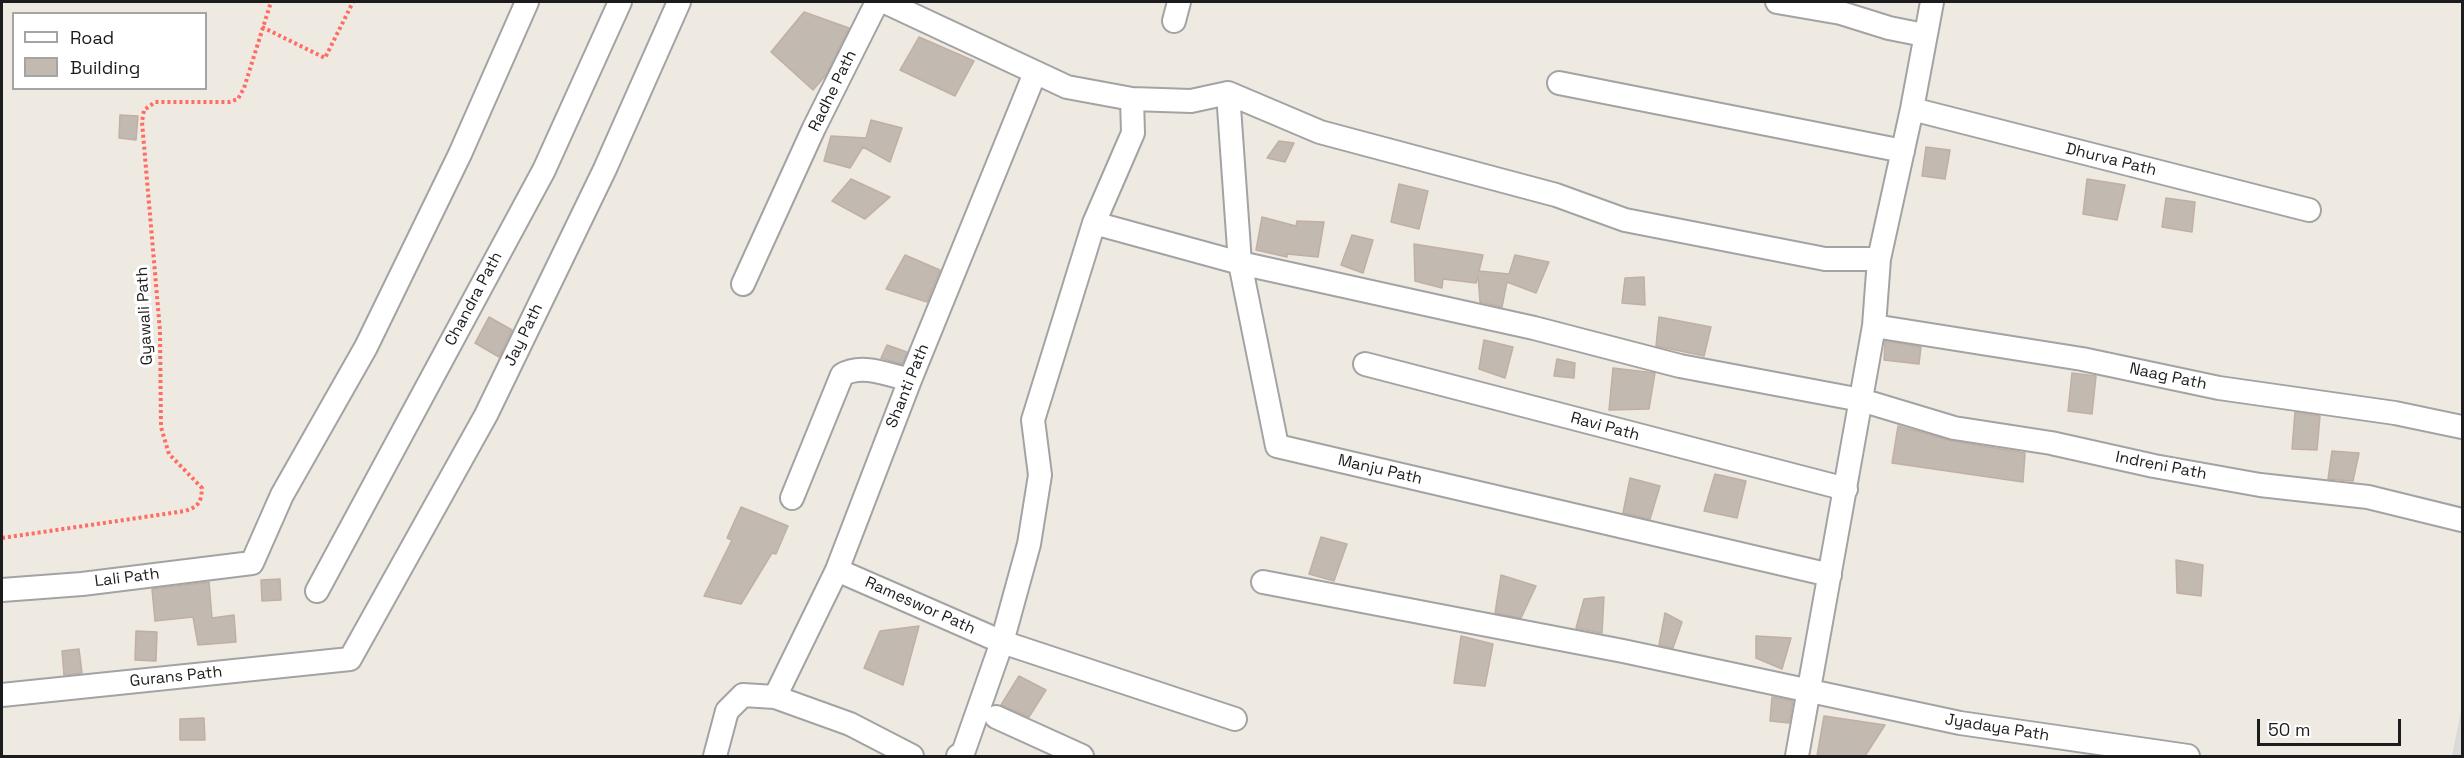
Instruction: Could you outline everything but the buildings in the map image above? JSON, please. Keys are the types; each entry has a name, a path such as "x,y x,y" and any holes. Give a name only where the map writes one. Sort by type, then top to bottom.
{"street":[{"name":"Lali Path","path":"2,590 82,584 252,563 282,495 371,336 459,154 527,2"},
{"name":"Chandra Path","path":"317,591 544,170 620,2"},
{"name":"Jay Path","path":"350,659 486,415 605,169 679,2"},
{"name":"Radhe Path","path":"743,284 790,180 877,2"},
{"path":"885,2 1067,87 1132,99 1191,101 1228,93 1320,132 1556,195 1625,220 1826,259 1879,259"},
{"path":"1777,2 1841,14 1924,35"},
{"path":"1797,756 1874,327 1879,259 1912,110 1924,35 1932,2"},
{"name":"Shanti Path","path":"775,697 837,570 910,380 1035,73"},
{"path":"1559,83 1903,151"},
{"name":"Manju Path","path":"1228,93 1240,263 1277,446 1830,575"},
{"path":"958,756 963,753 1002,642 1029,544 1040,475 1033,420 1094,223 1133,133 1132,99"},
{"name":"Dhurva Path","path":"1912,110 2309,210"},
{"name":"Indreni Path","path":"1094,223 1240,263 1534,328 1680,366 1861,400 1954,428 2051,443 2154,466 2248,483 2368,497 2463,520"},
{"name":"Naag Path","path":"1874,327 2071,357 2218,387 2395,412 2463,427"},
{"name":"Ravi Path","path":"1365,364 1846,489"},
{"path":"792,498 842,375 851,370 860,369 910,380"},
{"name":"Rameswor Path","path":"837,570 1002,642 1235,719"},
{"name":"Jyadaya Path","path":"1263,582 1623,651 1960,723 2188,756"},
{"name":"Gurans Path","path":"2,694 350,659"},
{"path":"715,756 727,711 743,695 775,697 850,724 912,756"},
{"path":"996,717 1074,755"}],"path":[{"name":"Gyawali Path","path":"2,538 185,511 198,507 201,502 202,488 169,454 160,427 160,331 142,122 144,110 155,102 229,102 238,99 244,88 271,2"},
{"path":"262,27 325,58 353,2"}],"shaded area":[{"path":"2462,706 2462,756 2452,756"}]}
